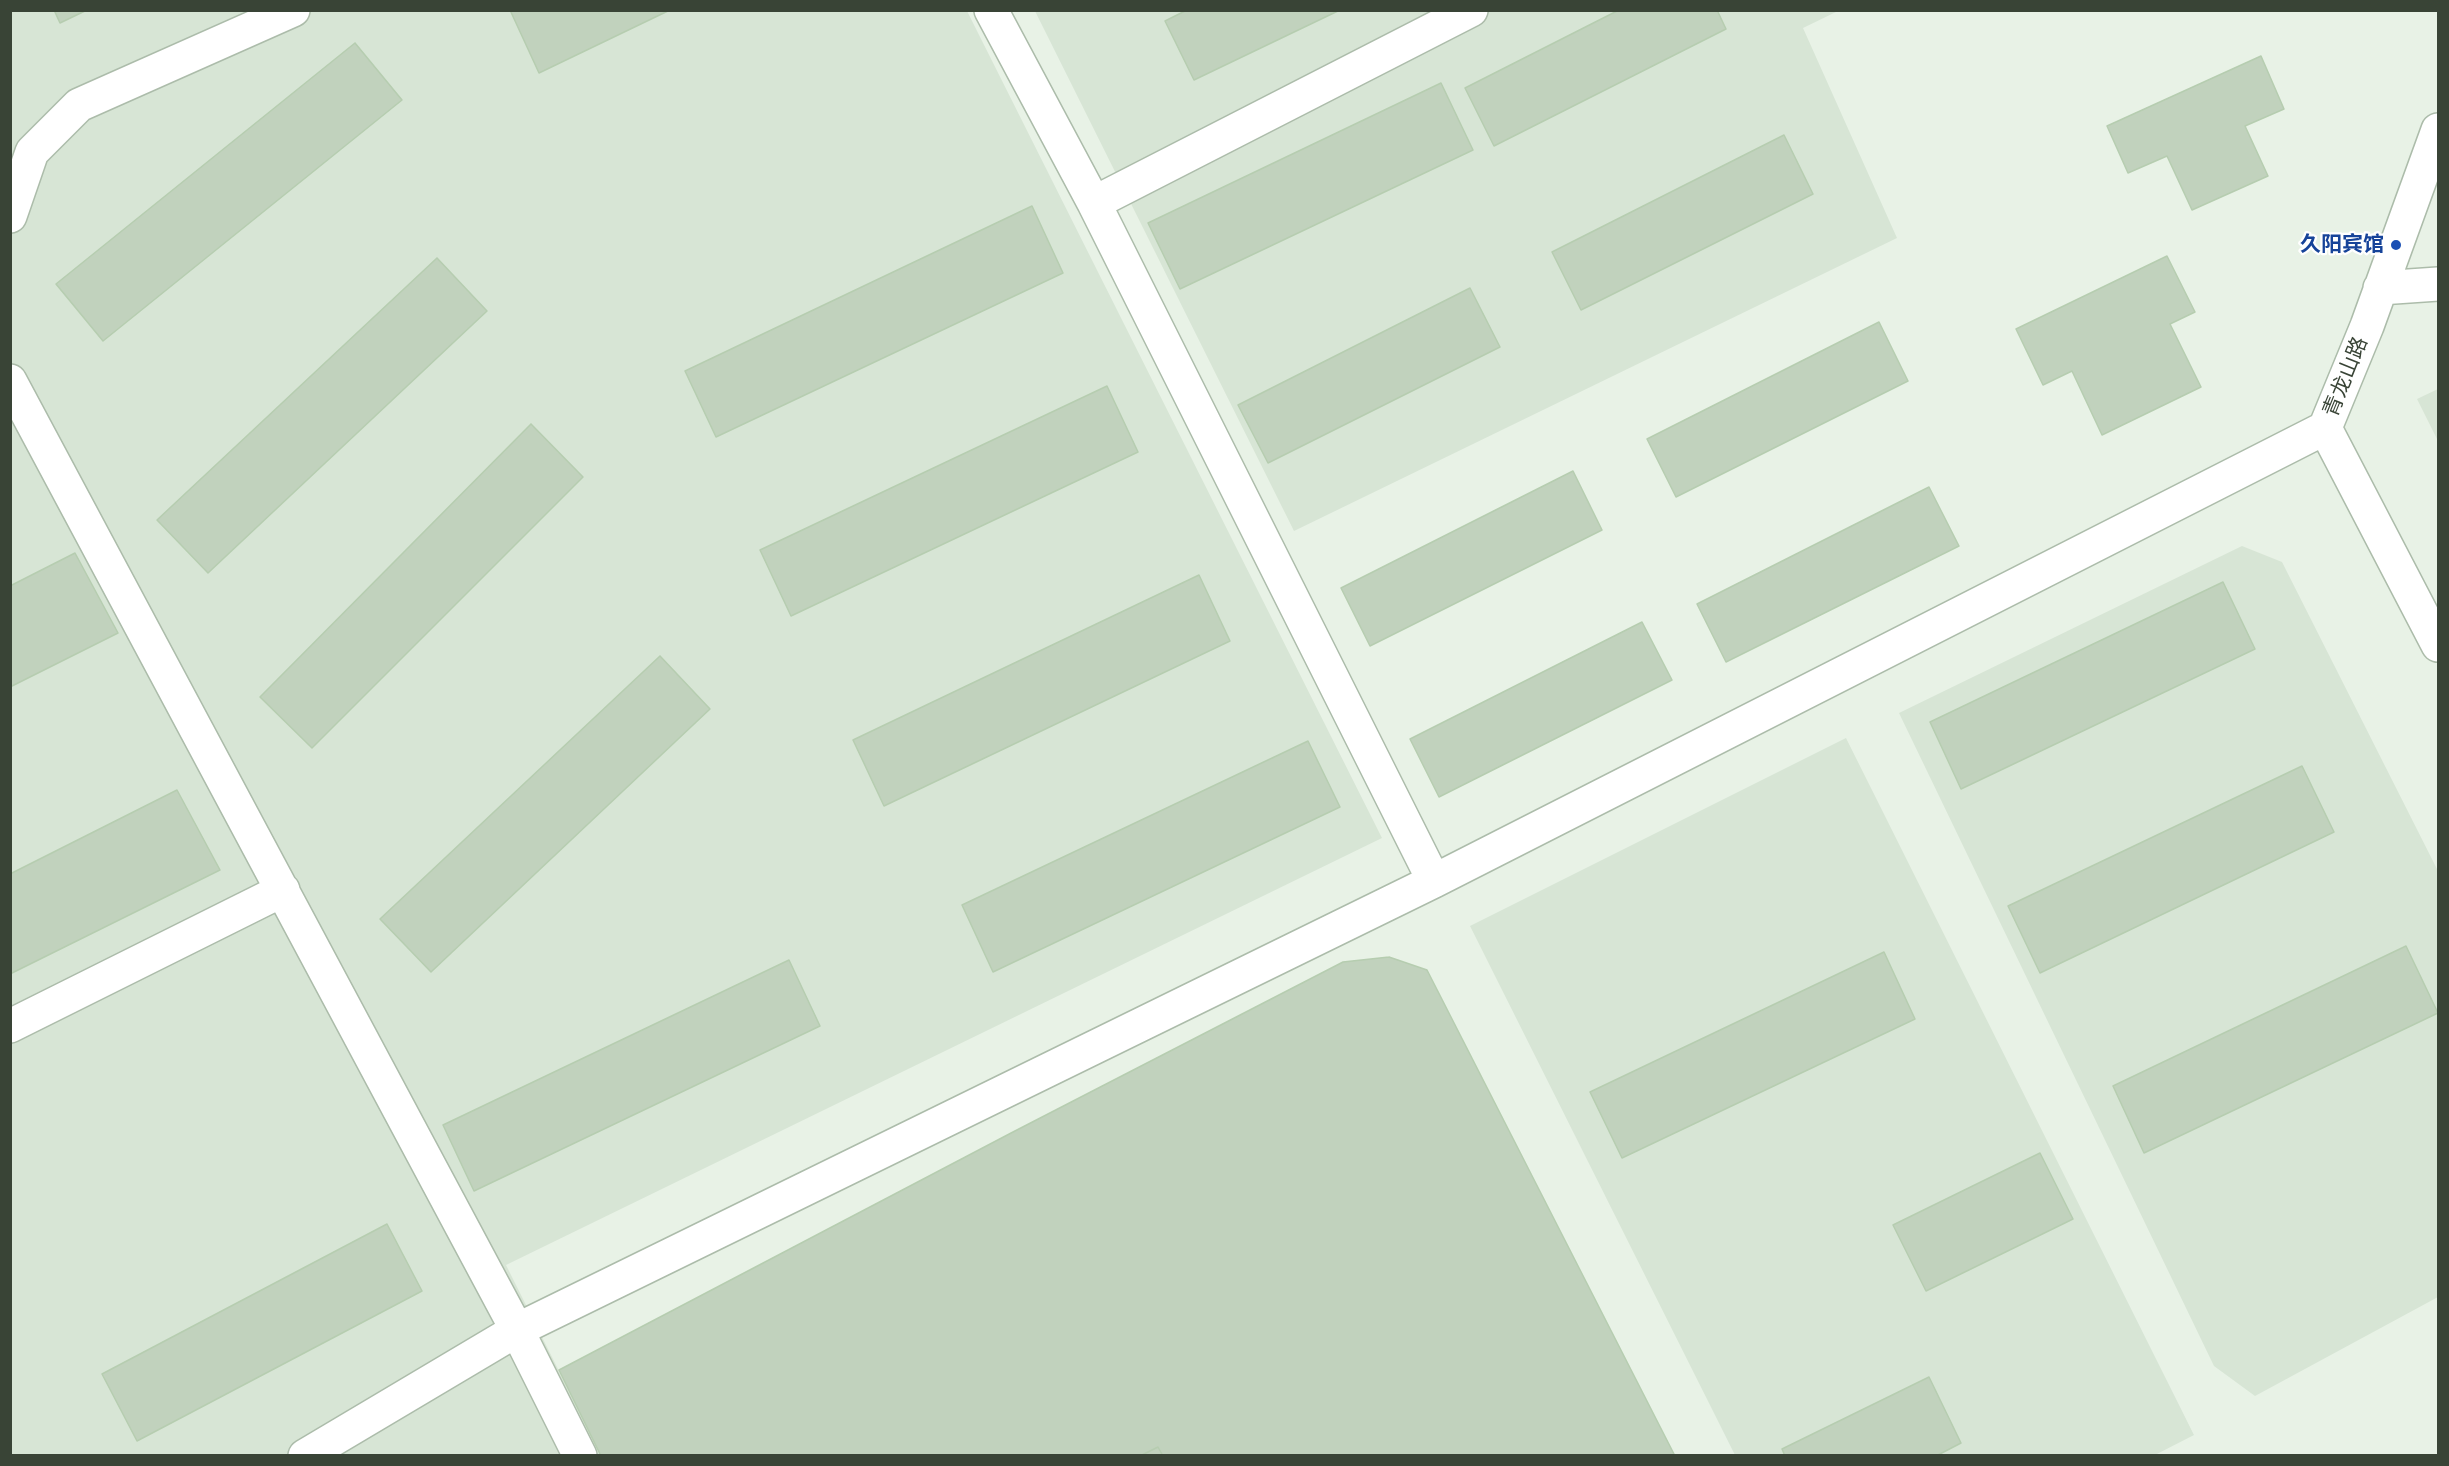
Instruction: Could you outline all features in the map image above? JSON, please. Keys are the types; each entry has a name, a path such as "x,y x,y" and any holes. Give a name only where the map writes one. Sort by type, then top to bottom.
{"street":[{"path":"10,216 32,152 80,105 293,10"},
{"path":"991,10 1094,203 1434,880"},
{"path":"1094,203 1471,10"},
{"name":"青龙山路","path":"2439,130 2325,429 2439,645"},
{"path":"2380,288 2439,284"},
{"path":"12,390 518,1330 580,1455"},
{"path":"305,1455 518,1330 1434,880 2325,429"},
{"path":"10,1026 283,890"}],"shaded area":[{"path":"10,11 967,11 1382,838 506,1265 601,1455 11,1455"},
{"path":"1035,11 1838,11 1803,28 1897,238 1294,531"},
{"path":"2438,389 2438,441 2417,399"},
{"path":"2242,546 2282,562 2438,871 2438,1297 2255,1396 2214,1366 1899,713"},
{"path":"1846,738 2194,1435 2153,1456 1735,1455 1470,926"}],"building":[{"path":"54,10 87,10 60,23"},
{"path":"510,10 670,10 539,73"},
{"path":"1187,10 1340,10 1194,80 1165,21"},
{"path":"1619,10 1717,10 1726,29 1494,146 1465,88"},
{"path":"355,43 402,100 103,341 56,284"},
{"path":"2261,56 2284,109 2245,126 2268,176 2192,210 2167,156 2128,173 2107,126"},
{"path":"1441,83 1473,150 1180,289 1148,223"},
{"path":"1784,135 1813,194 1581,310 1552,252"},
{"path":"1032,206 1063,273 716,437 685,371"},
{"path":"2167,256 2195,312 2170,324 2201,387 2102,435 2072,371 2043,385 2016,329"},
{"path":"437,258 487,311 208,573 157,520"},
{"path":"1470,288 1500,347 1268,463 1238,405"},
{"path":"1879,322 1908,381 1676,497 1647,439"},
{"path":"1107,386 1138,452 791,616 760,550"},
{"path":"531,424 583,477 312,748 260,697"},
{"path":"1573,471 1602,530 1370,646 1341,588"},
{"path":"1929,487 1959,546 1726,662 1697,604"},
{"path":"75,553 118,633 10,687 10,586"},
{"path":"1199,575 1230,641 884,806 853,740"},
{"path":"2223,582 2255,649 1961,789 1930,722"},
{"path":"1642,622 1672,680 1439,797 1410,739"},
{"path":"660,656 710,709 431,972 380,919"},
{"path":"1308,741 1340,807 993,972 962,905"},
{"path":"2302,766 2334,832 2040,973 2008,906"},
{"path":"177,790 220,870 10,974 10,874"},
{"path":"2406,946 2438,1013 2144,1153 2113,1086"},
{"path":"1884,952 1915,1019 1622,1158 1590,1092"},
{"path":"1389,957 1427,970 1675,1456 1163,1456 1158,1447 1140,1456 601,1456 559,1370 1343,962"},
{"path":"789,960 820,1026 474,1191 443,1125"},
{"path":"2040,1153 2073,1219 1926,1291 1893,1225"},
{"path":"387,1224 422,1291 137,1441 102,1374"},
{"path":"1929,1377 1961,1443 1936,1456 1785,1456 1782,1449"},
{"path":"1158,1447 1163,1456 1140,1456"}],"place":[{"name":"久阳宾馆","path":"2396,245"}]}
